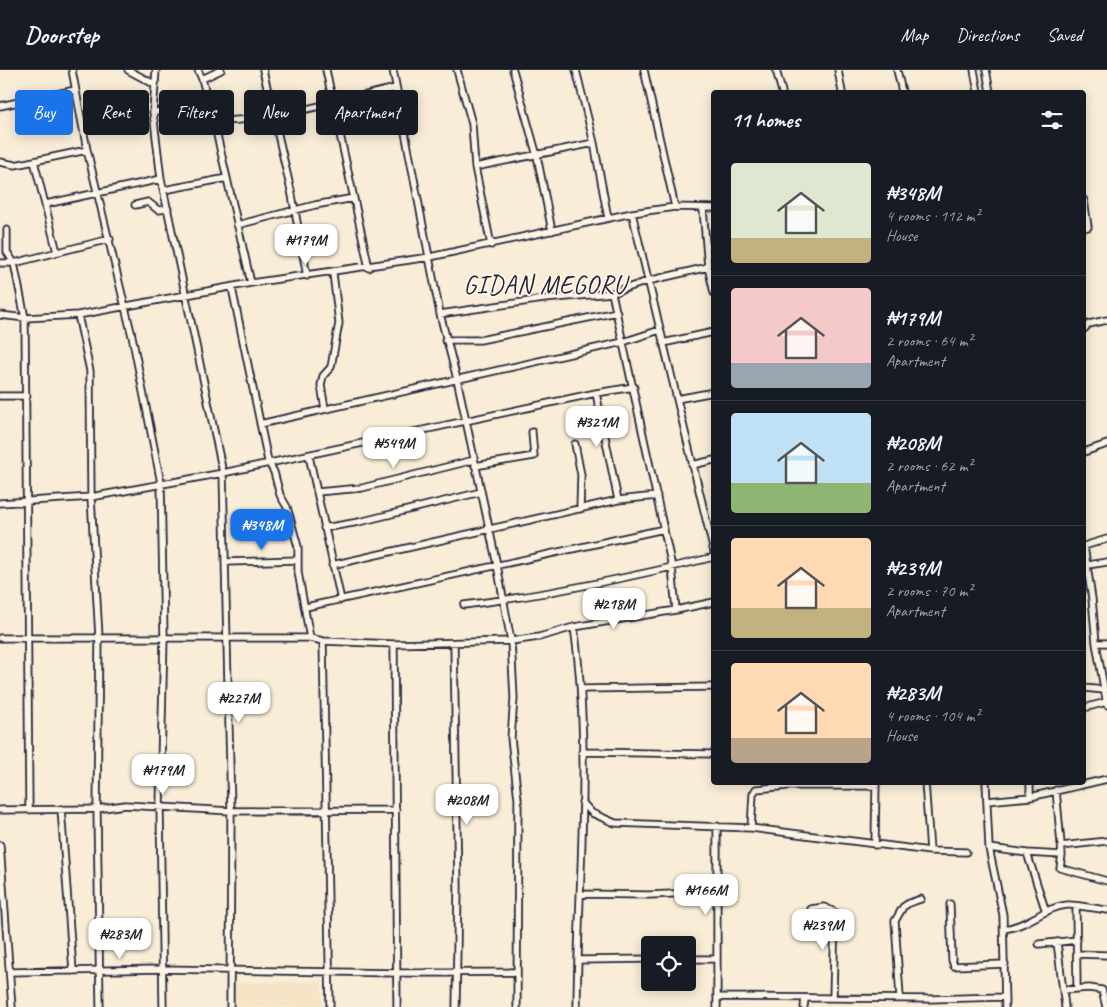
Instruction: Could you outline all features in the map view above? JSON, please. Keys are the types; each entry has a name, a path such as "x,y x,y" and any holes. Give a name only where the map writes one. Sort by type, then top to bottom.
{"street":[{"path":"72,70 87,150 125,306 161,483 164,637 160,806 162,1007"},
{"path":"128,70 154,84"},
{"path":"156,70 153,112 161,179 223,473 231,811 230,1007"},
{"path":"198,70 205,90"},
{"path":"202,79 221,70"},
{"path":"263,70 268,90"},
{"path":"326,70 330,90"},
{"path":"393,70 445,340 457,379 497,565 511,641 514,698 511,738 518,799 518,1007"},
{"path":"458,70 472,124 475,167 491,245"},
{"path":"513,70 537,156 552,231"},
{"path":"576,70 594,144 608,218"},
{"path":"644,70 675,207"},
{"path":"776,70 781,90"},
{"path":"838,70 842,90"},
{"path":"897,70 902,90"},
{"path":"974,70 978,90"},
{"path":"986,70 990,90"},
{"path":"387,90 396,88"},
{"path":"0,106 75,90"},
{"path":"153,112 159,112"},
{"path":"217,135 251,284"},
{"path":"278,135 295,209 307,276"},
{"path":"340,135 369,268"},
{"path":"475,167 594,144"},
{"path":"0,162 15,165 87,150"},
{"path":"34,161 42,202 46,204 57,252"},
{"path":"164,190 227,178"},
{"path":"46,204 161,179"},
{"path":"237,225 295,209 354,198"},
{"path":"134,205 148,202 158,210 168,208"},
{"path":"0,315 25,318 78,316 186,294 430,258 632,213 675,207 711,208"},
{"path":"704,209 708,267 711,278"},
{"path":"632,213 711,540"},
{"path":"1086,213 1088,226 1086,227"},
{"path":"7,230 7,252 14,264 25,318 30,638 30,809"},
{"path":"0,264 14,264 110,239"},
{"path":"440,314 544,299 612,293 648,281 708,267"},
{"path":"325,409 322,386 323,376 331,367 339,323 332,272"},
{"path":"232,288 268,462 274,472 280,495 287,507 298,548 297,560 310,638"},
{"path":"612,293 658,496 672,567 676,610"},
{"path":"445,340 480,340 617,312"},
{"path":"78,316 90,371 91,497 99,637 97,809 100,1007"},
{"path":"1086,327 1089,324 1107,320"},
{"path":"260,424 623,342 660,330"},
{"path":"663,343 711,333"},
{"path":"0,503 91,497 223,473 268,462 309,456 466,422 596,392 634,387"},
{"path":"596,392 618,500"},
{"path":"677,399 711,393"},
{"path":"0,396 27,396"},
{"path":"317,492 362,488 475,463 534,456 532,432"},
{"path":"575,444 581,475 580,510"},
{"path":"1086,451 1107,444"},
{"path":"309,456 341,600"},
{"path":"692,465 711,461"},
{"path":"324,528 360,522 481,492"},
{"path":"332,565 618,500 658,496"},
{"path":"306,608 664,529"},
{"path":"1086,545 1107,539"},
{"path":"1086,556 1096,643 1107,705"},
{"path":"464,606 503,601 672,567 711,557"},
{"path":"226,562 297,560"},
{"path":"1088,565 1107,562"},
{"path":"1086,582 1089,577"},
{"path":"0,638 310,638 323,641 394,644 454,644 511,641 539,637 574,627 711,603"},
{"path":"574,627 582,689 582,802 577,1007"},
{"path":"323,641 330,1007"},
{"path":"1096,643 1107,643"},
{"path":"394,644 397,1007"},
{"path":"454,644 456,1007"},
{"path":"582,689 711,687"},
{"path":"1086,688 1104,687"},
{"path":"1086,707 1106,702"},
{"path":"582,752 711,754"},
{"path":"1086,782 1107,779"},
{"path":"752,828 753,794 756,789 832,785"},
{"path":"875,845 876,785"},
{"path":"925,785 930,852"},
{"path":"986,785 989,848 1001,902 1004,929 1005,1007"},
{"path":"1030,785 1030,796"},
{"path":"987,802 1030,796 1059,787 1062,855 1060,868 1107,881"},
{"path":"582,802 592,813 615,823 752,828 930,852 966,852"},
{"path":"0,810 97,809 125,805 231,811 327,812 396,810"},
{"path":"62,809 73,970"},
{"path":"717,826 717,1007"},
{"path":"1061,846 1107,841"},
{"path":"0,845 12,1007"},
{"path":"989,848 1062,855"},
{"path":"1028,853 1046,912"},
{"path":"580,894 649,895 716,892"},
{"path":"900,997 895,921 903,908 909,903 921,899"},
{"path":"950,904 952,960 954,966 1005,964"},
{"path":"1004,929 1022,926 1046,912 1066,905 1107,910"},
{"path":"1076,906 1077,988"},
{"path":"811,908 824,907 835,912 833,998"},
{"path":"1039,944 1077,940"},
{"path":"1057,942 1065,1007"},
{"path":"1077,954 1107,955"},
{"path":"578,960 641,959"},
{"path":"696,959 717,959"},
{"path":"10,972 162,969 230,972 517,972"},
{"path":"1063,990 1077,988 1102,990 1106,1007"},
{"path":"717,997 805,999 1004,997"},
{"path":"804,1007 805,999"}],"shaded area":[{"path":"235,983 322,983 322,1007 235,1007"}],"district":[{"name":"GIDAN MEGORU","path":"545,284"}]}
